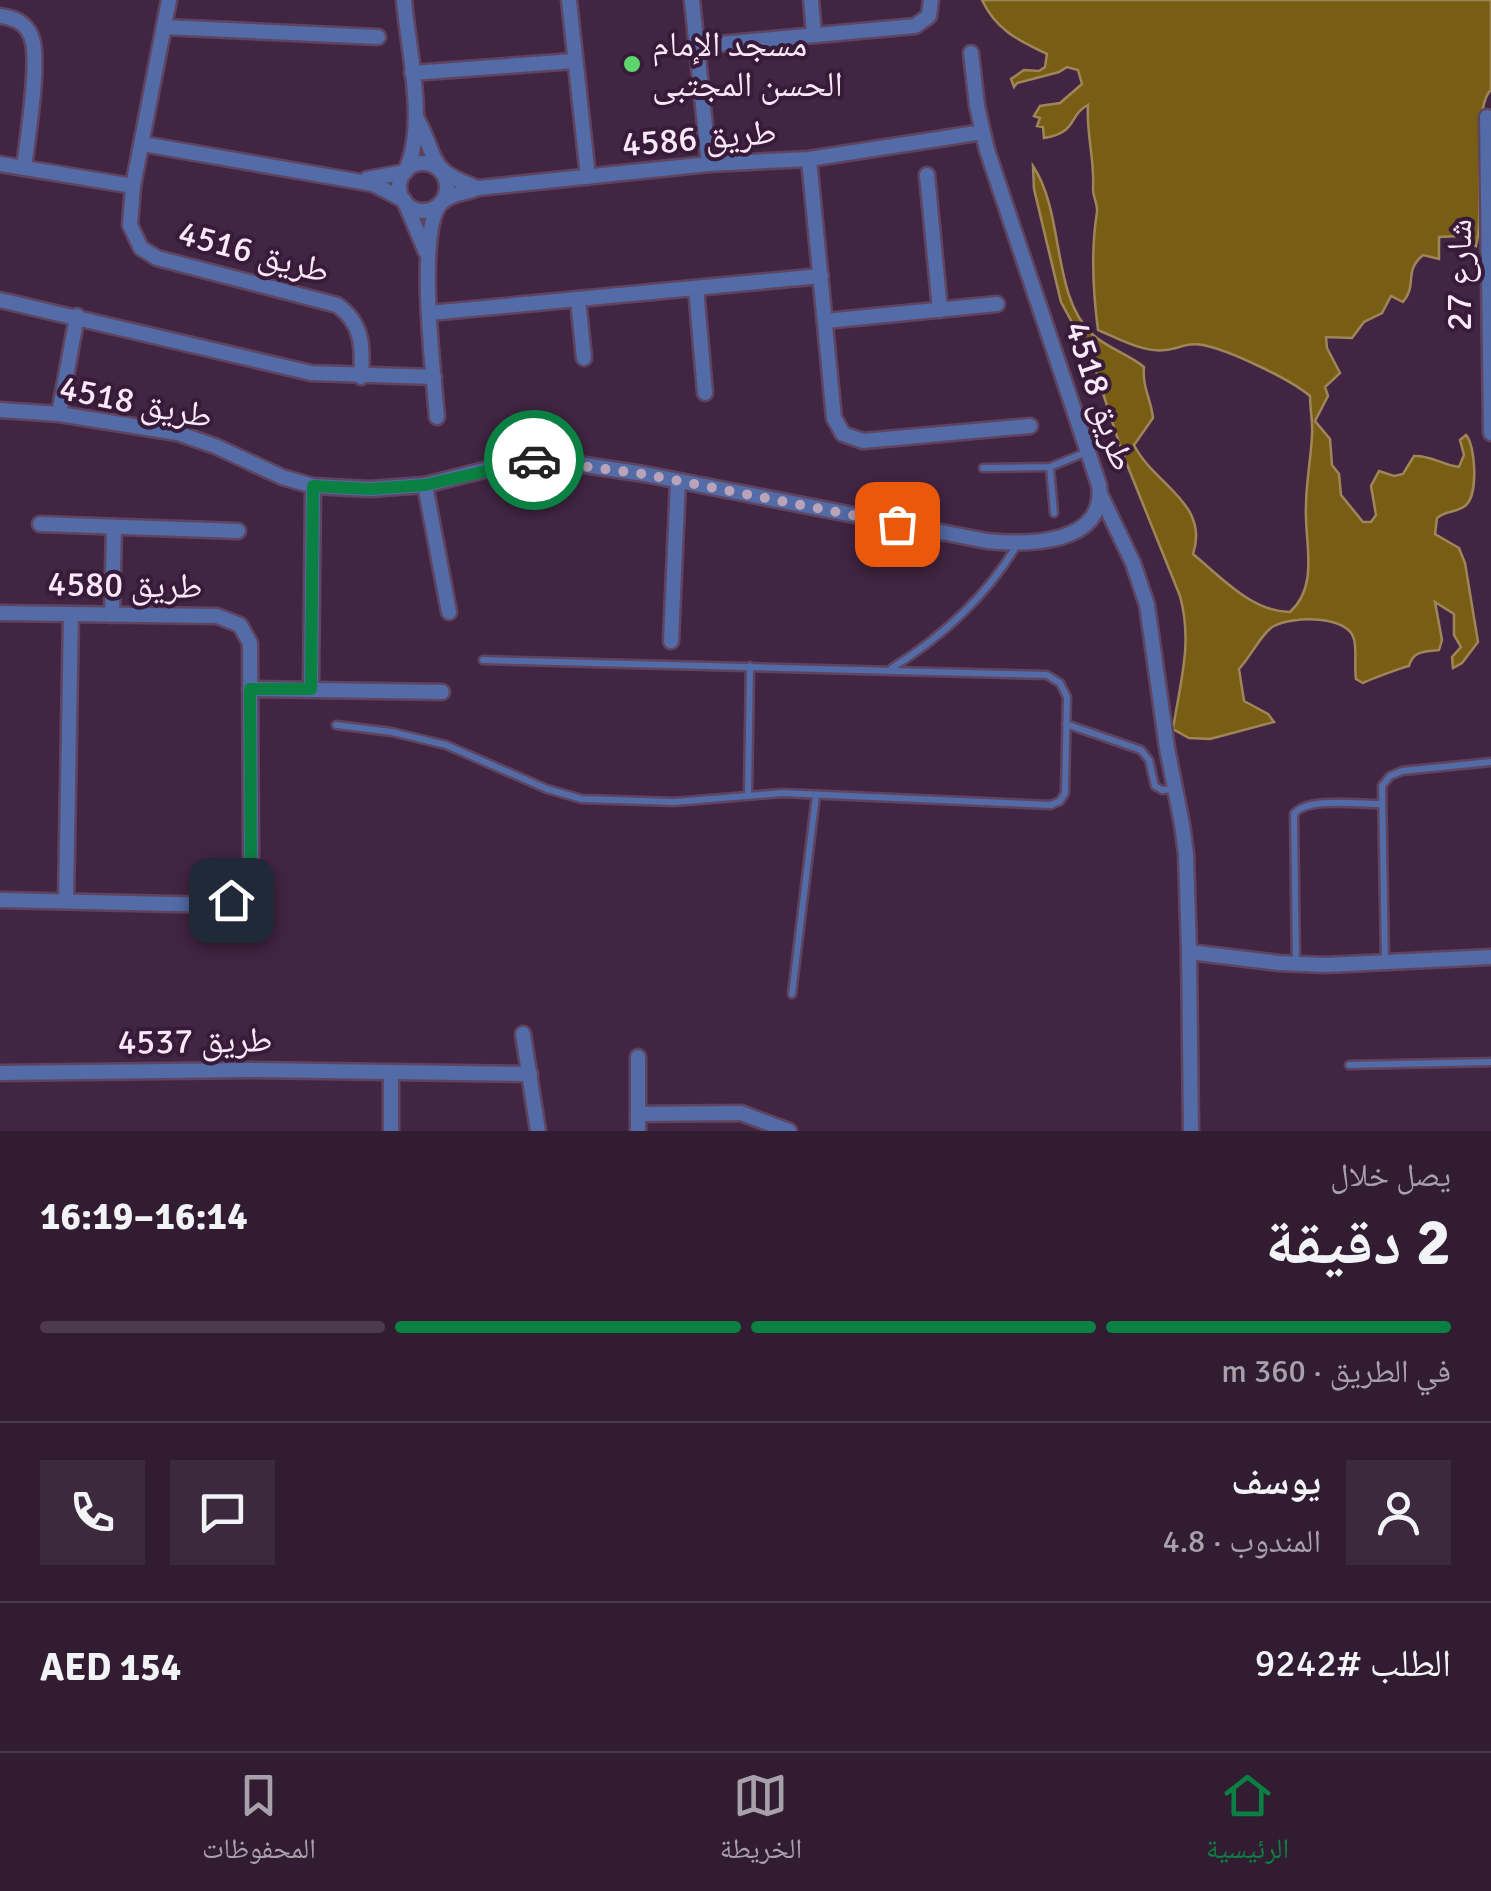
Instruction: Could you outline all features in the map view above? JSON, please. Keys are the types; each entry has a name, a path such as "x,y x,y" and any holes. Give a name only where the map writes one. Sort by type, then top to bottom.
{"street":[{"path":"0,164 134,186 169,0"},
{"path":"404,0 416,116 412,150 400,186 426,253"},
{"path":"569,0 588,178"},
{"path":"692,0 709,164"},
{"path":"811,0 814,34"},
{"path":"697,46 915,26 928,16 932,0"},
{"path":"0,16 15,19 26,27 35,50 24,168"},
{"path":"164,27 378,36"},
{"name":"طريق 4518","path":"0,410 59,414 196,438 282,477 313,486 370,489 425,485 520,461 545,459 958,536 1018,544 1051,541 1074,532 1093,518 1100,496 982,132 970,53"},
{"path":"412,73 574,60"},
{"path":"416,116 447,188 432,218 426,253 437,416"},
{"name":"شارع 27","path":"1488,117 1491,433"},
{"name":"طريق 4586","path":"442,201 478,188 709,164 809,159 982,132"},
{"path":"142,144 356,179 374,184 423,210 442,201"},
{"path":"809,159 836,425 852,439 879,440 1030,426"},
{"path":"356,179 404,172 417,164 438,168 478,188"},
{"path":"927,175 940,310"},
{"name":"طريق 4516","path":"134,186 130,225 140,248 168,262 337,305 348,312 360,335 361,377"},
{"path":"430,313 821,276"},
{"path":"696,288 705,393"},
{"path":"578,299 584,358"},
{"path":"0,300 311,374 434,376"},
{"path":"825,321 998,304"},
{"path":"59,414 78,316"},
{"path":"671,641 678,481"},
{"path":"425,485 449,612"},
{"path":"311,689 313,486"},
{"path":"1100,496 1133,563 1146,605 1186,854 1191,1131"},
{"name":"طريق 4580","path":"40,524 238,531"},
{"path":"112,615 114,527"},
{"name":"طريق 4580","path":"0,613 230,619 240,625 250,643 252,861 242,892 217,905 0,900"},
{"path":"66,901 71,614"},
{"path":"250,689 442,692"},
{"path":"1189,952 1296,964 1491,957"},
{"path":"523,1034 538,1131"},
{"path":"638,1058 638,1131"},
{"name":"طريق 4537","path":"0,1073 249,1070 530,1074"},
{"path":"391,1072 391,1131"},
{"path":"638,1114 741,1114 789,1131"}],"lane":[{"path":"982,468 1050,467 1088,451"},
{"path":"1050,467 1054,513"},
{"path":"889,670 930,642 968,608 1002,570 1018,544"},
{"path":"336,725 392,732 446,745 547,789 582,798 675,802 748,794 1055,804 1065,792 1068,704 1064,690 1047,675 483,660"},
{"path":"748,794 750,666"},
{"path":"1066,724 1141,750 1149,760 1155,786 1176,789"},
{"path":"1385,962 1382,786 1396,773 1491,762"},
{"path":"792,994 816,796"},
{"path":"1296,964 1294,814 1309,804 1380,804"},
{"path":"1349,1065 1491,1062"}],"shaded area":[{"path":"982,0 1491,0 1491,90 1481,117 1476,246 1461,236 1439,237 1439,259 1423,255 1417,261 1403,302 1391,296 1382,313 1364,322 1352,338 1326,337 1327,348 1340,373 1325,387 1328,396 1315,421 1330,439 1332,465 1339,474 1341,495 1363,522 1371,522 1376,515 1371,486 1379,471 1394,476 1403,474 1414,456 1459,467 1464,455 1460,440 1466,435 1474,459 1470,500 1463,508 1437,518 1435,534 1459,548 1465,563 1478,642 1462,663 1453,668 1452,657 1461,647 1454,635 1454,614 1435,602 1442,640 1439,650 1420,653 1409,666 1363,683 1356,679 1354,639 1342,625 1306,619 1282,623 1265,634 1239,669 1244,701 1268,714 1274,722 1210,739 1189,738 1173,729 1185,647 1180,596 1122,452 1092,359 1061,302 1034,189 1033,166 1050,207 1064,276 1079,318 1098,339 1144,367 1153,418 1134,445 1187,508 1196,536 1193,554 1250,600 1290,612 1305,589 1308,576 1310,396 1274,374 1214,348 1192,344 1148,349 1098,330 1093,271 1097,209 1088,105 1068,128 1055,136 1044,138 1043,127 1037,126 1040,118 1034,116 1040,106 1060,103 1082,84 1078,70 1067,67 1014,87 1011,79 1024,70 1039,71 1045,67 1047,54 1001,27"}],"way so far":[{"path":"534,460 644,474 897,524"}],"place":[{"name":"مسجد الإمام الحسن المجتبى","path":"632,64"}],"route":[{"path":"231,900 248,882 252,861 250,689 311,689 313,486 370,489 425,485 534,460"}]}
